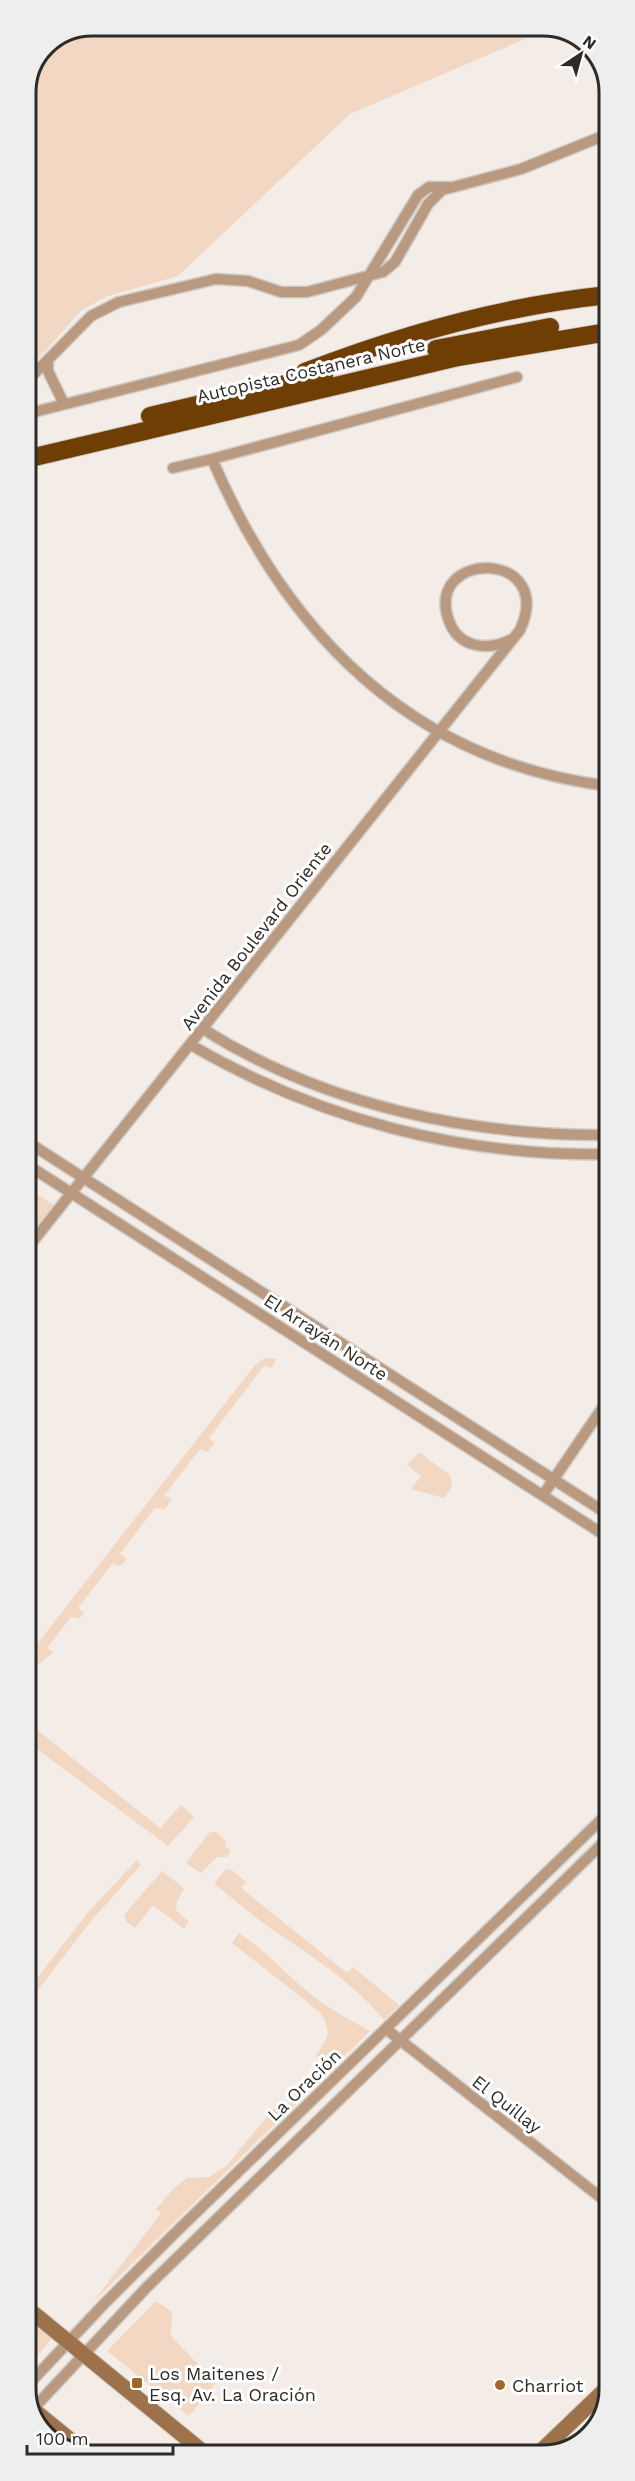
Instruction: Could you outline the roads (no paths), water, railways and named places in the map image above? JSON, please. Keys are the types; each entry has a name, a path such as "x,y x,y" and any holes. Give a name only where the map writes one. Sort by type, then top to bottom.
{"highway":[{"path":"268,388 386,342 460,320 599,297"},
{"name":"Autopista Costanera Norte","path":"36,444 461,343 599,320"},
{"name":"Autopista Costanera Norte","path":"36,457 458,357 599,334"}],"street":[{"path":"36,373 91,316 107,307 132,298 216,279 248,281 281,292 307,292 369,277 390,268 428,204 442,190 521,169 599,138"},
{"path":"36,411 299,345 342,312 356,297 369,277"},
{"path":"48,362 48,371 64,404"},
{"path":"173,468 517,377"},
{"path":"213,459 232,505 273,575 306,619 343,659 378,691 438,731 474,749 529,769 570,780 599,784"},
{"path":"487,567 506,572 516,580 524,591 527,605 525,618 519,630 510,640 498,646 471,645 451,627 446,601 450,589 458,578 468,571 487,567"},
{"name":"Avenida Boulevard Oriente","path":"36,1238 510,640"},
{"path":"203,1029 243,1052 293,1075 390,1109 495,1129 599,1135"},
{"path":"191,1045 289,1094 339,1113 390,1128 435,1139 493,1148 559,1154 599,1154"},
{"name":"El Arrayán Norte","path":"36,1148 599,1509"},
{"name":"El Arrayán Norte","path":"36,1170 599,1532"},
{"path":"543,1496 599,1413"},
{"name":"La Oración","path":"36,2376 182,2227 599,1822"},
{"name":"La Oración","path":"38,2402 146,2288 599,1847"},
{"name":"El Quillay","path":"386,2029 599,2196"},
{"path":"36,2315 195,2445"},
{"path":"548,2445 599,2396"},
{"path":"47,2422 72,2441"}],"place":[{"name":"Los Maitenes / Esq. Av. La Oración","path":"137,2383"},
{"name":"Charriot","path":"500,2385"}]}
